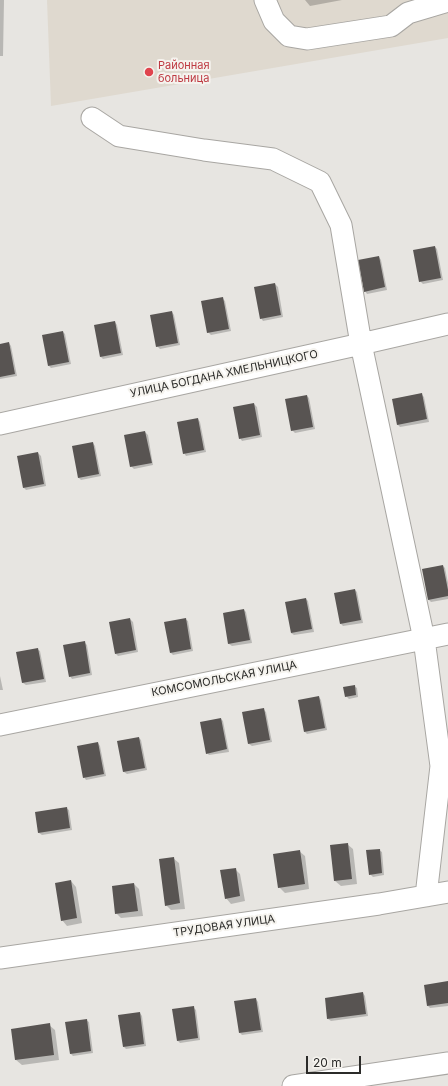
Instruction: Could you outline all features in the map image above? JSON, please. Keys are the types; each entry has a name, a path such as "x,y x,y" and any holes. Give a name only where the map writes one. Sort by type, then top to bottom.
{"street":[{"path":"265,0 274,21 289,36 307,39 391,26 417,5 448,1"},
{"path":"92,118 119,136 204,150 273,159 320,182 341,225 361,344 424,639 441,766 426,896"},
{"name":"УЛИЦА БОГДАНА ХМЕЛЬНИЦКОГО","path":"0,424 448,324"},
{"name":"КОМСОМОЛЬСКАЯ УЛИЦА","path":"0,725 448,634"},
{"name":"ТРУДОВАЯ УЛИЦА","path":"0,958 379,904 448,892"},
{"path":"293,1086 448,1063"}],"shaded area":[{"name":"Районная больница","path":"47,0 448,0 448,38 51,106"}],"building":[{"path":"435,246 441,278 419,282 413,250"},
{"path":"379,256 385,287 364,292 358,260"},
{"path":"275,283 281,315 260,319 254,287"},
{"path":"223,297 229,329 207,333 201,301"},
{"path":"172,311 178,343 156,347 150,315"},
{"path":"115,321 121,353 100,357 94,325"},
{"path":"63,331 69,362 48,366 42,335"},
{"path":"9,342 15,374 0,377 0,344"},
{"path":"422,393 427,419 397,425 392,399"},
{"path":"307,395 313,427 291,431 285,399"},
{"path":"254,403 260,435 239,439 233,407"},
{"path":"198,418 204,450 183,454 177,422"},
{"path":"145,431 152,463 130,467 124,435"},
{"path":"93,442 99,474 78,478 72,446"},
{"path":"38,452 44,484 23,488 17,456"},
{"path":"443,565 448,596 428,600 422,569"},
{"path":"355,589 361,620 340,624 334,593"},
{"path":"306,598 312,629 291,633 285,602"},
{"path":"244,609 250,640 228,644 223,613"},
{"path":"130,618 136,650 115,654 109,622"},
{"path":"186,618 191,649 170,653 164,622"},
{"path":"85,641 90,673 69,677 63,645"},
{"path":"38,648 44,679 22,683 16,652"},
{"path":"355,685 356,695 345,697 343,687"},
{"path":"319,696 325,728 304,732 298,700"},
{"path":"264,708 270,740 248,744 242,712"},
{"path":"221,718 227,749 206,754 200,722"},
{"path":"139,737 145,768 123,772 117,741"},
{"path":"98,742 104,774 83,778 77,746"},
{"path":"67,807 70,828 38,833 35,812"},
{"path":"348,843 352,879 334,881 330,845"},
{"path":"380,849 382,873 369,875 366,850"},
{"path":"300,850 305,884 278,888 273,854"},
{"path":"174,857 180,903 165,906 159,859"},
{"path":"236,868 240,896 225,899 220,870"},
{"path":"71,880 77,918 61,921 55,883"},
{"path":"134,883 138,911 115,914 112,886"},
{"path":"448,981 448,1003 427,1006 424,985"},
{"path":"363,992 366,1014 327,1019 325,998"},
{"path":"256,998 261,1030 239,1033 234,1001"},
{"path":"194,1006 198,1038 177,1041 172,1009"},
{"path":"140,1012 144,1044 123,1047 118,1015"},
{"path":"87,1019 91,1051 70,1054 65,1022"},
{"path":"50,1023 54,1055 15,1060 11,1029"}],"place":[{"name":"Районная больница","path":"149,72"}]}
